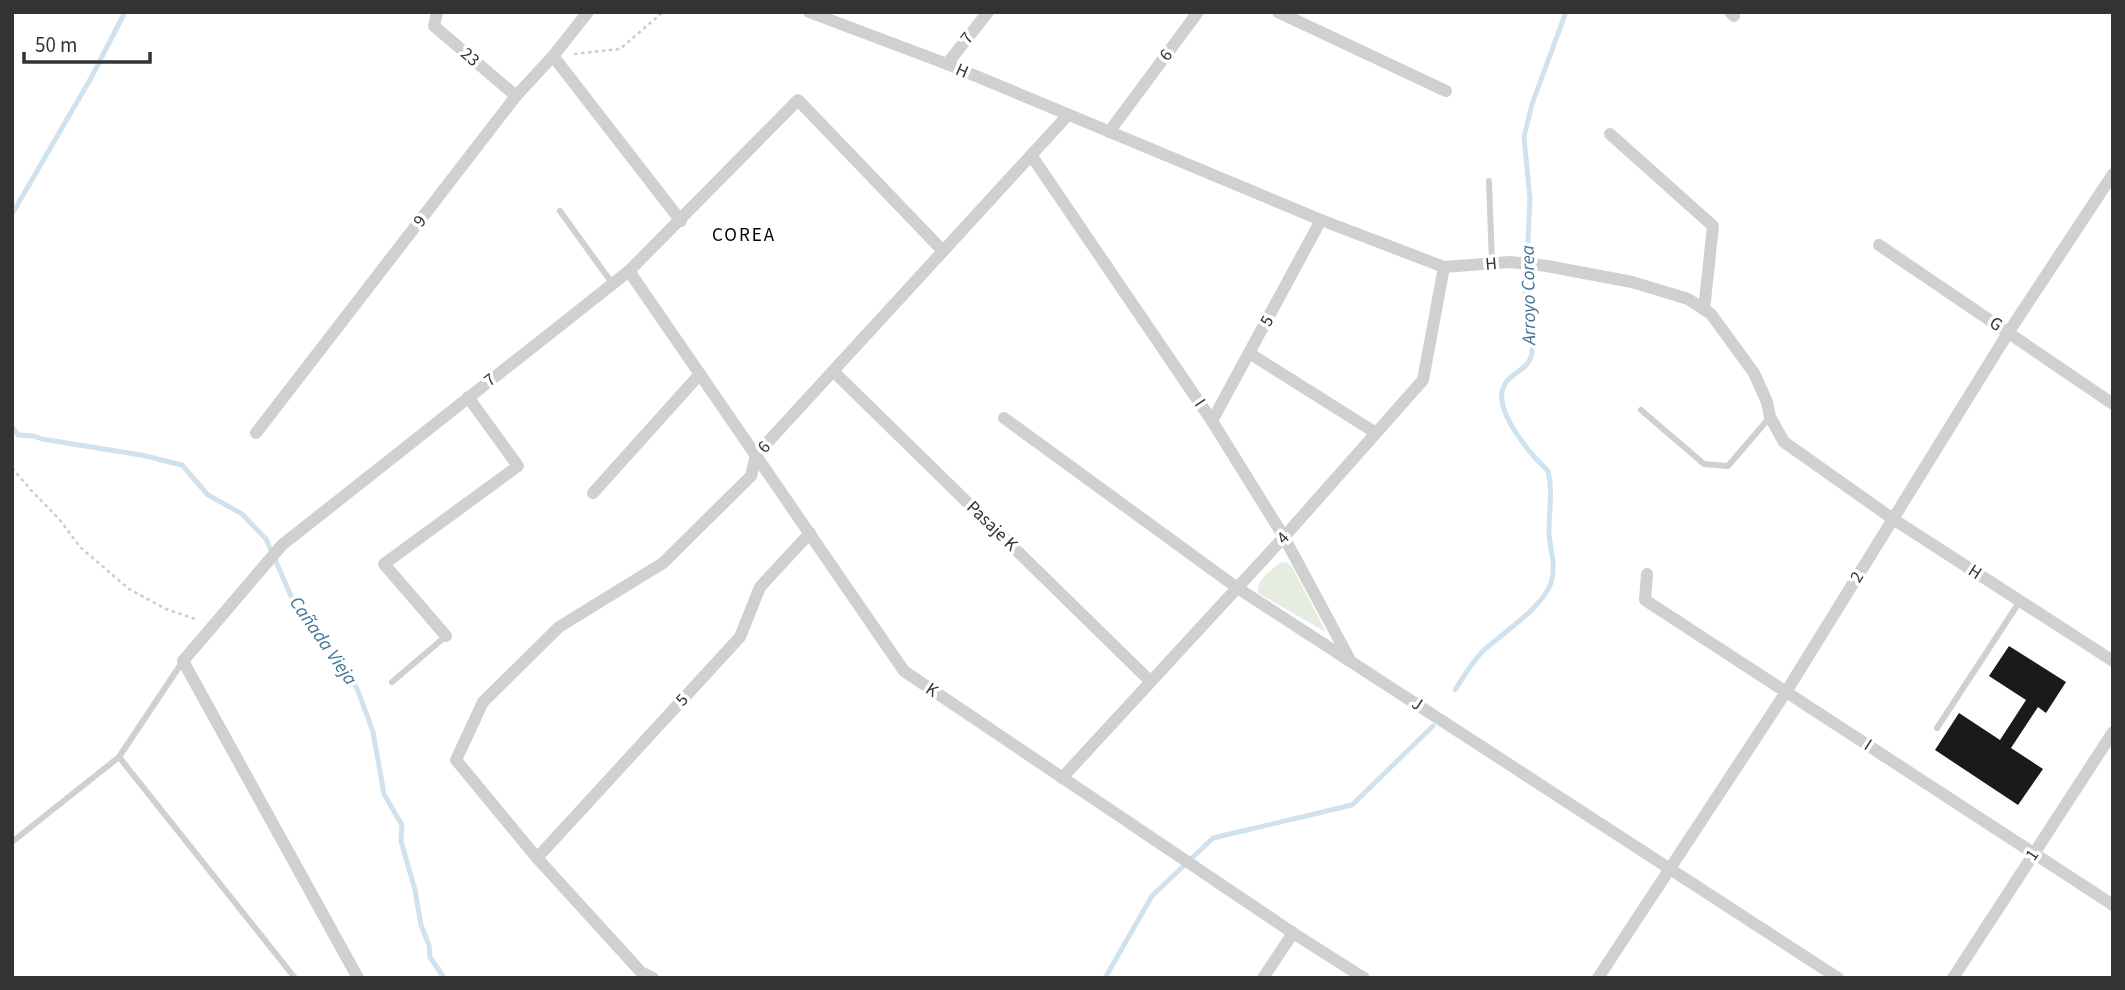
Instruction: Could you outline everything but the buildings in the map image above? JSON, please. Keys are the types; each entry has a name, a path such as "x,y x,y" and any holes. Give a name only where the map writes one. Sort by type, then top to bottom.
{"street":[{"name":"23","path":"437,12 435,26 516,96"},
{"name":"9","path":"256,433 516,96 588,12"},
{"name":"H","path":"809,12 947,64 1321,220 1444,267 1510,262 1547,266 1632,282 1688,299 1711,314 1754,373 1770,417 1784,442 1893,519 2113,661"},
{"name":"7","path":"947,64 988,12"},
{"name":"6","path":"1109,132 1198,12"},
{"path":"1278,12 1446,91"},
{"path":"553,56 681,221"},
{"name":"7","path":"183,661 282,545 629,271 798,100 943,251"},
{"name":"6","path":"537,858 456,760 483,702 559,627 663,563 751,475 756,455 1068,115"},
{"path":"1610,134 1713,226 1704,310"},
{"name":"I","path":"1031,155 1212,421 1284,537 1351,661"},
{"name":"2","path":"1598,978 1786,692 2008,333 2113,174"},
{"name":"5","path":"1212,421 1321,220"},
{"name":"G","path":"1879,245 2113,404"},
{"name":"4","path":"1062,778 1284,537 1423,380 1444,267"},
{"name":"K","path":"629,271 904,671 1364,978"},
{"path":"1249,354 1376,433"},
{"name":"Pasaje K","path":"833,371 1150,681"},
{"path":"593,493 700,373"},
{"path":"446,636 384,564 518,466 468,397"},
{"name":"J","path":"1004,418 1236,587 1838,978"},
{"name":"5","path":"537,858 740,637 760,587 810,533"},
{"name":"I","path":"1647,574 1645,600 2113,905"},
{"path":"183,661 358,978"},
{"name":"1","path":"1953,978 2113,732"},
{"path":"537,858 643,976"},
{"path":"1264,978 1293,933"}],"lane":[{"path":"1489,181 1492,264"},
{"path":"560,211 613,284"},
{"path":"1641,410 1704,464 1728,466 1770,417"},
{"path":"1937,728 2020,601"},
{"path":"392,682 446,636"},
{"path":"12,842 119,757 183,661"},
{"path":"119,757 295,978"}],"path":[{"path":"553,56 620,49 663,12"},
{"path":"12,468 60,520 80,547 129,589 166,609 208,624"}],"shaded area":[{"path":"1281,562 1292,567 1326,632 1258,593 1262,579"}],"waterway":[{"path":"12,214 91,78 125,12"},
{"name":"Arroyo Corea","path":"1455,690 1483,651 1539,602 1553,576 1548,471 1514,430 1503,405 1502,394 1508,380 1523,368 1531,357 1531,336 1525,298 1530,199 1524,137 1532,104 1566,12"},
{"name":"Cañada Vieja","path":"12,427 18,435 141,455 182,465 208,495 242,514 266,539 295,605 351,677 358,691 373,732 384,794 402,825 401,841 430,957 444,978"},
{"path":"1105,978 1152,896 1213,838 1352,805 1433,726"}],"district":[{"name":"COREA","path":"744,235"}]}
